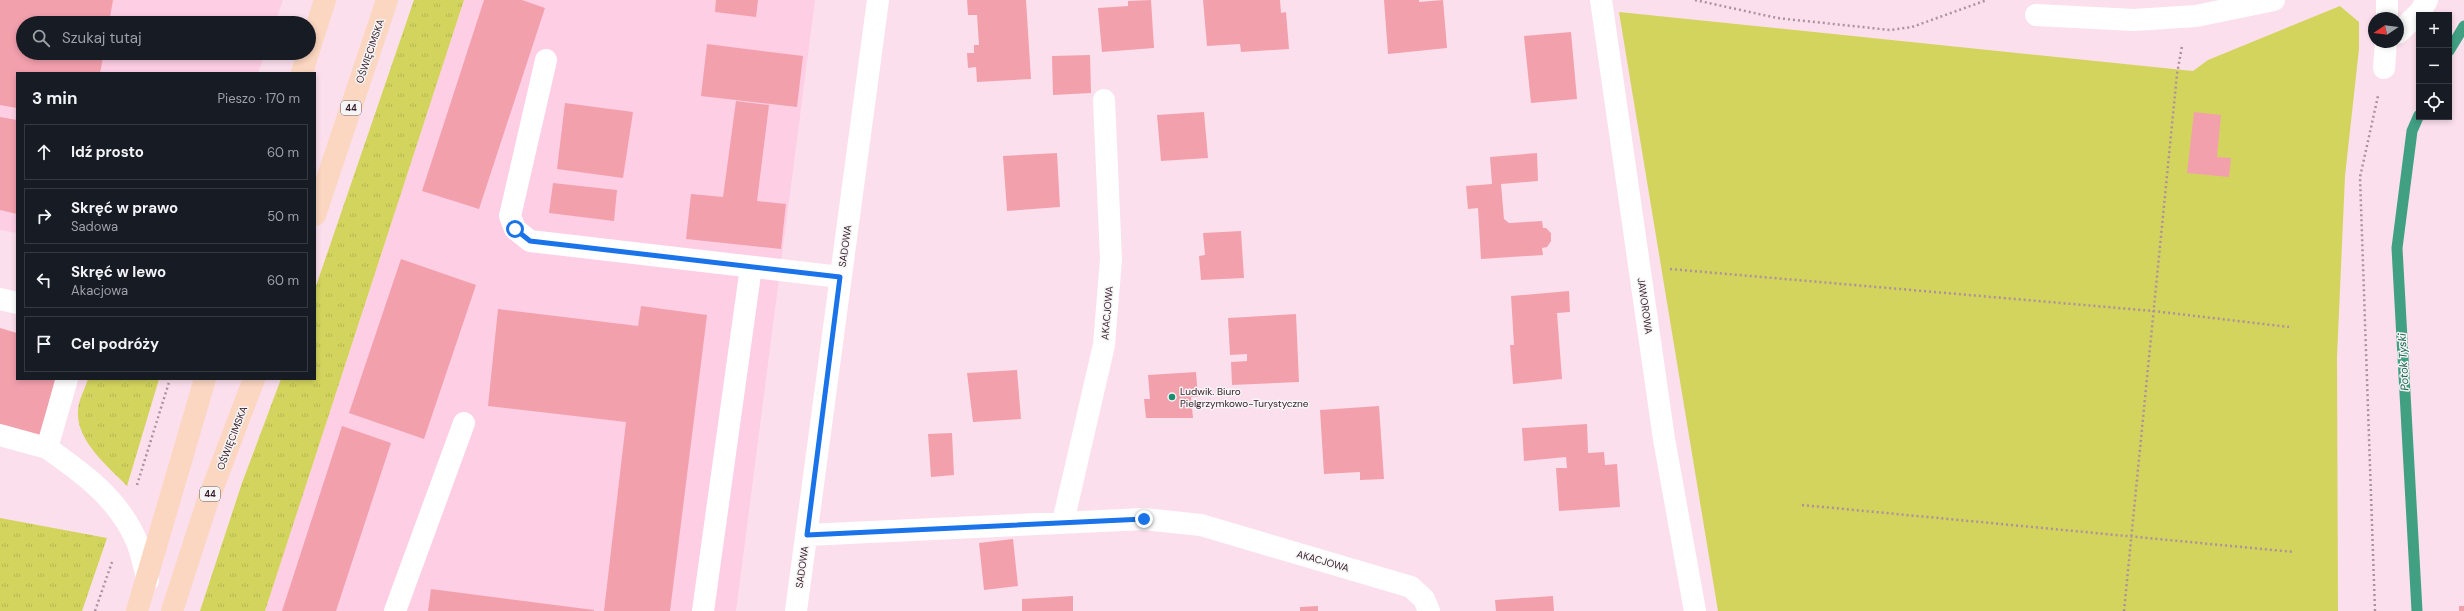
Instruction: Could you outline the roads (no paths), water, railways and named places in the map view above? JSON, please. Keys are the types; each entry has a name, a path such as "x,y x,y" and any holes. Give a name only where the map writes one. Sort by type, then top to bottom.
{"main road":[{"path":"316,29 325,0"},
{"name":"OŚWIĘCIMSKA","path":"316,212 387,0"},
{"path":"302,72 306,60"},
{"path":"137,611 148,580 205,380"},
{"name":"OŚWIĘCIMSKA","path":"172,611 206,503 254,380"}],"street":[{"name":"SADOWA","path":"796,611 878,0"},
{"name":"JAWOROWA","path":"1601,0 1664,439 1695,611"},
{"path":"2036,15 2134,20 2187,16 2274,0"},
{"path":"2387,0 2387,12"},
{"path":"2404,27 2420,12 2427,0"},
{"path":"2384,68 2388,48"},
{"path":"546,60 510,216 515,229 530,241 840,277"},
{"name":"AKACJOWA","path":"1063,522 1104,345 1111,259 1104,100"},
{"path":"703,611 751,267"},
{"path":"0,299 16,303"},
{"path":"47,448 67,380"},
{"path":"395,611 464,423"},
{"path":"0,435 47,448 90,478 115,506 137,542 148,580"},
{"name":"AKACJOWA","path":"807,535 1144,519 1201,525 1410,587 1424,599 1429,611"}],"waterway":[{"name":"Potok Tyski","path":"2451,48 2464,26"},
{"name":"Potok Tyski","path":"2417,120 2412,131 2397,248 2417,611"}],"place":[{"name":"Ludwik. Biuro Pielgrzymkowo-Turystyczne","path":"1172,397"}]}
